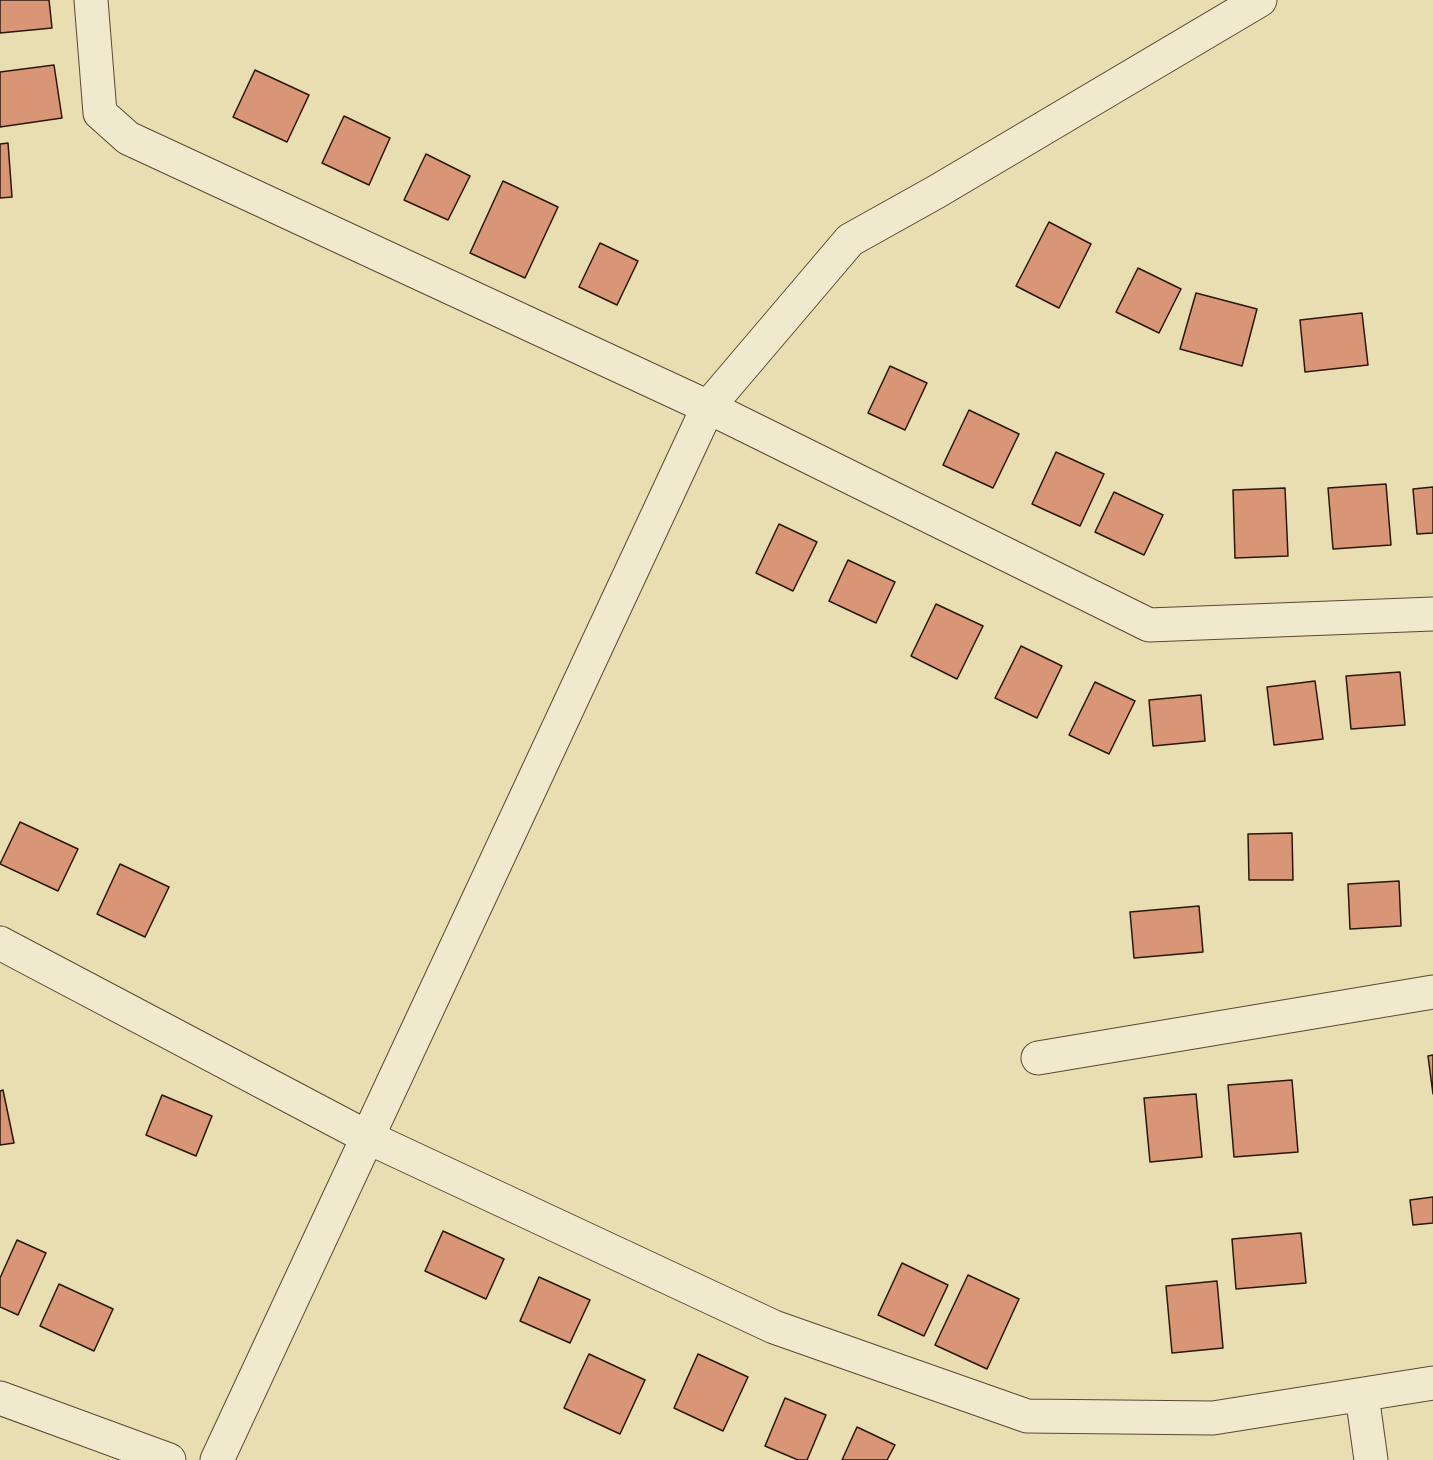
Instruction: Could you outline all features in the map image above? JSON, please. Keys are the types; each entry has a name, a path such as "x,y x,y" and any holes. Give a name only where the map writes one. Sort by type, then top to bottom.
{"street":[{"path":"91,0 100,113 128,138 708,406 1149,625 1433,614"},
{"path":"218,1460 366,1137 708,406 850,240 936,192 1260,0"},
{"path":"0,943 366,1137 774,1327 1028,1416 1213,1418 1433,1383"},
{"path":"1038,1058 1433,992"},
{"path":"1362,1395 1371,1460"},
{"path":"0,1398 169,1460"}],"building":[{"path":"0,0 49,0 52,28 0,33"},
{"path":"54,65 62,118 0,127 0,72"},
{"path":"255,70 309,95 287,142 233,117"},
{"path":"344,116 390,138 369,185 322,163"},
{"path":"8,143 12,197 0,198 0,144"},
{"path":"426,154 470,176 448,220 404,200"},
{"path":"503,181 558,207 525,278 470,253"},
{"path":"1049,222 1091,244 1059,308 1016,286"},
{"path":"600,243 638,261 617,305 579,287"},
{"path":"1138,268 1181,289 1159,333 1116,312"},
{"path":"1196,293 1257,309 1242,366 1180,349"},
{"path":"1362,313 1368,365 1305,372 1300,320"},
{"path":"890,366 927,383 905,430 868,413"},
{"path":"969,410 1019,434 993,488 943,465"},
{"path":"1056,452 1104,474 1080,526 1032,504"},
{"path":"1386,484 1391,545 1333,549 1328,488"},
{"path":"1433,487 1433,533 1417,534 1413,489"},
{"path":"1285,488 1288,556 1235,558 1233,490"},
{"path":"1114,492 1163,515 1144,555 1095,532"},
{"path":"779,524 817,542 793,591 756,573"},
{"path":"848,560 895,582 876,623 829,601"},
{"path":"936,604 983,626 957,679 911,656"},
{"path":"1021,646 1062,666 1037,718 995,698"},
{"path":"1400,672 1405,725 1351,729 1346,676"},
{"path":"1315,681 1323,739 1274,745 1267,687"},
{"path":"1095,682 1135,701 1109,754 1069,735"},
{"path":"1201,695 1205,741 1153,746 1149,700"},
{"path":"20,822 78,849 58,891 0,864"},
{"path":"1292,833 1293,880 1249,880 1248,834"},
{"path":"120,864 169,887 145,937 97,914"},
{"path":"1399,881 1401,926 1350,929 1348,884"},
{"path":"1199,906 1203,952 1134,958 1130,912"},
{"path":"1433,1055 1433,1094 1428,1056"},
{"path":"1292,1080 1298,1152 1234,1157 1228,1085"},
{"path":"3,1090 14,1143 0,1145 0,1091"},
{"path":"1196,1094 1202,1157 1150,1162 1144,1098"},
{"path":"162,1095 212,1116 196,1156 146,1135"},
{"path":"1433,1197 1433,1223 1413,1225 1410,1200"},
{"path":"443,1231 504,1259 486,1299 425,1271"},
{"path":"1301,1233 1306,1283 1236,1289 1232,1239"},
{"path":"17,1240 46,1253 18,1315 0,1307 0,1278"},
{"path":"902,1263 948,1285 924,1336 878,1315"},
{"path":"968,1275 1019,1299 987,1369 935,1345"},
{"path":"539,1277 590,1300 570,1343 520,1321"},
{"path":"1217,1281 1223,1348 1172,1353 1166,1286"},
{"path":"59,1284 113,1309 94,1351 40,1326"},
{"path":"589,1354 645,1380 620,1434 564,1408"},
{"path":"698,1354 748,1377 723,1431 674,1408"},
{"path":"785,1398 826,1415 807,1460 798,1460 765,1446"},
{"path":"857,1427 895,1445 887,1460 842,1460"}]}
